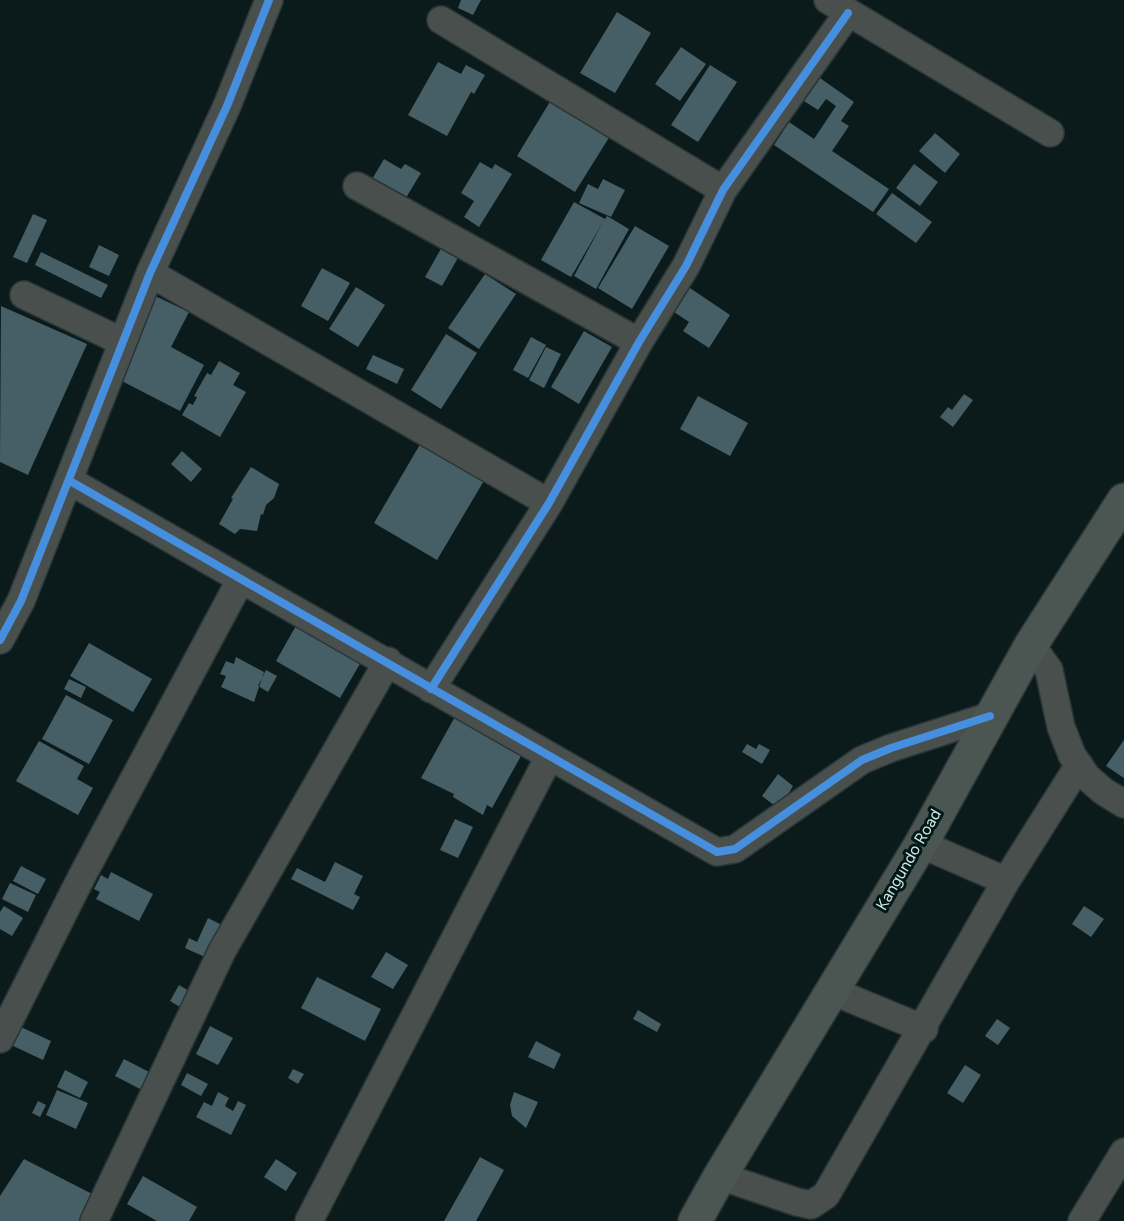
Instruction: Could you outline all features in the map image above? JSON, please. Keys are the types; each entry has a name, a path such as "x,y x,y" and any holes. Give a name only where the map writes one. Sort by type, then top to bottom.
{"highway":[{"name":"Kangundo Road","path":"695,1221 921,844 1031,645 1124,500"}],"street":[{"path":"0,640 21,601 150,273 226,106 268,0"},
{"path":"431,689 549,503 639,342 686,266 723,190 838,7 1050,133"},
{"path":"441,20 723,190"},
{"path":"357,186 639,342"},
{"path":"150,273 549,503"},
{"path":"24,295 123,342"},
{"path":"70,481 388,661 431,689 717,852 735,849 862,760 891,748 990,716"},
{"path":"0,1039 82,876 241,579"},
{"path":"1031,645 1049,670 1060,727 1079,765 1087,777 1102,791 1124,804"},
{"path":"94,1221 222,951 388,661"},
{"path":"309,1221 549,757"},
{"path":"720,1176 811,1205 826,1195 924,1029 1006,881 1079,765"},
{"path":"921,844 1006,881"},
{"path":"832,991 924,1029"},
{"path":"1083,1221 1124,1152"}],"building":[{"path":"461,0 481,0 473,15 458,8"},
{"path":"617,12 651,33 615,93 580,73"},
{"path":"681,47 706,64 680,101 655,84"},
{"path":"438,62 461,74 466,65 485,75 474,94 471,92 447,136 408,115"},
{"path":"710,65 737,82 698,142 671,125"},
{"path":"820,78 854,102 841,121 849,126 832,151 889,189 873,212 774,145 789,122 814,139 836,106 826,99 818,110 804,101"},
{"path":"551,100 610,136 575,192 517,156"},
{"path":"935,133 960,154 945,173 919,151"},
{"path":"384,159 401,169 405,164 421,173 404,201 371,181"},
{"path":"480,162 492,169 495,164 512,174 479,227 464,217 474,201 461,193"},
{"path":"914,164 938,182 920,206 896,188"},
{"path":"603,179 625,190 611,217 579,203 588,184 598,189"},
{"path":"892,193 932,222 916,243 876,214"},
{"path":"574,202 605,219 607,216 629,229 596,289 574,276 603,222 571,277 541,260"},
{"path":"33,214 47,220 27,263 13,257"},
{"path":"635,226 669,246 632,309 598,288"},
{"path":"99,245 119,255 109,276 89,267"},
{"path":"442,247 459,256 442,286 425,277"},
{"path":"41,252 108,285 101,298 35,265"},
{"path":"322,268 350,283 328,321 301,306"},
{"path":"485,274 516,294 479,349 448,328"},
{"path":"684,284 730,315 709,348 683,331 689,322 668,308"},
{"path":"356,287 385,305 358,347 329,329"},
{"path":"153,295 189,312 171,347 204,365 180,411 114,377"},
{"path":"1,306 87,344 28,475 0,462"},
{"path":"584,331 612,347 579,404 551,387"},
{"path":"446,334 477,353 441,409 411,390"},
{"path":"531,337 546,345 528,378 513,370"},
{"path":"546,347 561,354 544,388 529,380"},
{"path":"373,355 404,369 397,384 366,369"},
{"path":"219,361 240,373 233,385 246,392 220,437 182,415 189,403 193,405 197,397 194,396 207,373 211,375"},
{"path":"964,394 973,400 953,427 940,417 948,407 952,410"},
{"path":"698,396 748,423 730,456 680,429"},
{"path":"422,441 485,479 437,560 374,523"},
{"path":"182,451 202,469 191,482 171,464"},
{"path":"251,467 279,484 274,498 266,505 263,515 261,514 257,531 240,529 235,534 219,524 233,499 231,498"},
{"path":"297,624 361,662 340,698 276,661"},
{"path":"89,643 152,679 133,712 70,676"},
{"path":"236,657 264,672 254,702 221,687 226,676 220,674 226,661 234,664"},
{"path":"266,670 277,676 268,692 258,686"},
{"path":"69,679 86,687 81,698 64,689"},
{"path":"66,695 113,720 89,764 42,739"},
{"path":"457,713 514,745 521,756 492,808 487,805 483,815 453,797 454,794 421,778"},
{"path":"1124,740 1124,778 1106,766"},
{"path":"39,741 84,766 77,779 93,788 78,815 16,781"},
{"path":"747,744 756,749 759,744 770,750 762,764 742,752"},
{"path":"778,774 793,786 779,809 762,796"},
{"path":"455,819 473,827 458,858 440,850"},
{"path":"335,862 363,876 354,894 360,897 353,910 291,879 297,868 325,882"},
{"path":"21,866 46,879 38,894 13,881"},
{"path":"111,872 153,894 139,921 96,899 100,892 94,889 101,875 108,879"},
{"path":"10,883 36,895 28,912 2,899"},
{"path":"4,906 23,918 12,936 0,929 0,912"},
{"path":"1084,906 1104,919 1091,937 1072,924"},
{"path":"208,918 222,925 207,958 185,948 189,938 197,942"},
{"path":"386,952 408,965 393,989 371,977"},
{"path":"317,977 381,1009 365,1041 301,1008"},
{"path":"179,985 189,991 180,1007 170,1001"},
{"path":"638,1010 661,1024 657,1032 633,1019"},
{"path":"997,1019 1010,1028 998,1045 985,1036"},
{"path":"10,1022 51,1041 43,1060 9,1044"},
{"path":"210,1026 233,1038 218,1065 196,1054"},
{"path":"536,1041 561,1054 554,1069 528,1057"},
{"path":"124,1059 151,1073 142,1090 115,1076"},
{"path":"965,1065 981,1075 963,1103 947,1093"},
{"path":"293,1069 304,1074 298,1084 288,1078"},
{"path":"65,1070 88,1082 80,1098 57,1087"},
{"path":"187,1073 208,1084 201,1096 181,1085"},
{"path":"57,1090 88,1103 76,1129 46,1115"},
{"path":"218,1092 229,1098 225,1106 233,1111 238,1101 246,1105 231,1135 196,1117 204,1102 212,1106"},
{"path":"514,1092 538,1102 526,1128 512,1116 510,1105"},
{"path":"38,1101 46,1105 40,1117 32,1113"},
{"path":"480,1157 504,1170 476,1221 444,1221"},
{"path":"24,1159 96,1196 85,1221 0,1221 0,1196"},
{"path":"276,1159 297,1173 286,1191 264,1177"},
{"path":"143,1176 197,1207 189,1221 157,1221 127,1204"}],"cycle path":[{"path":"0,640 21,601 150,273 227,106 269,0"},
{"path":"431,689 549,503 639,342 686,266 723,190 848,13"},
{"path":"70,481 717,852 735,849 862,760 891,748 990,716"}]}
